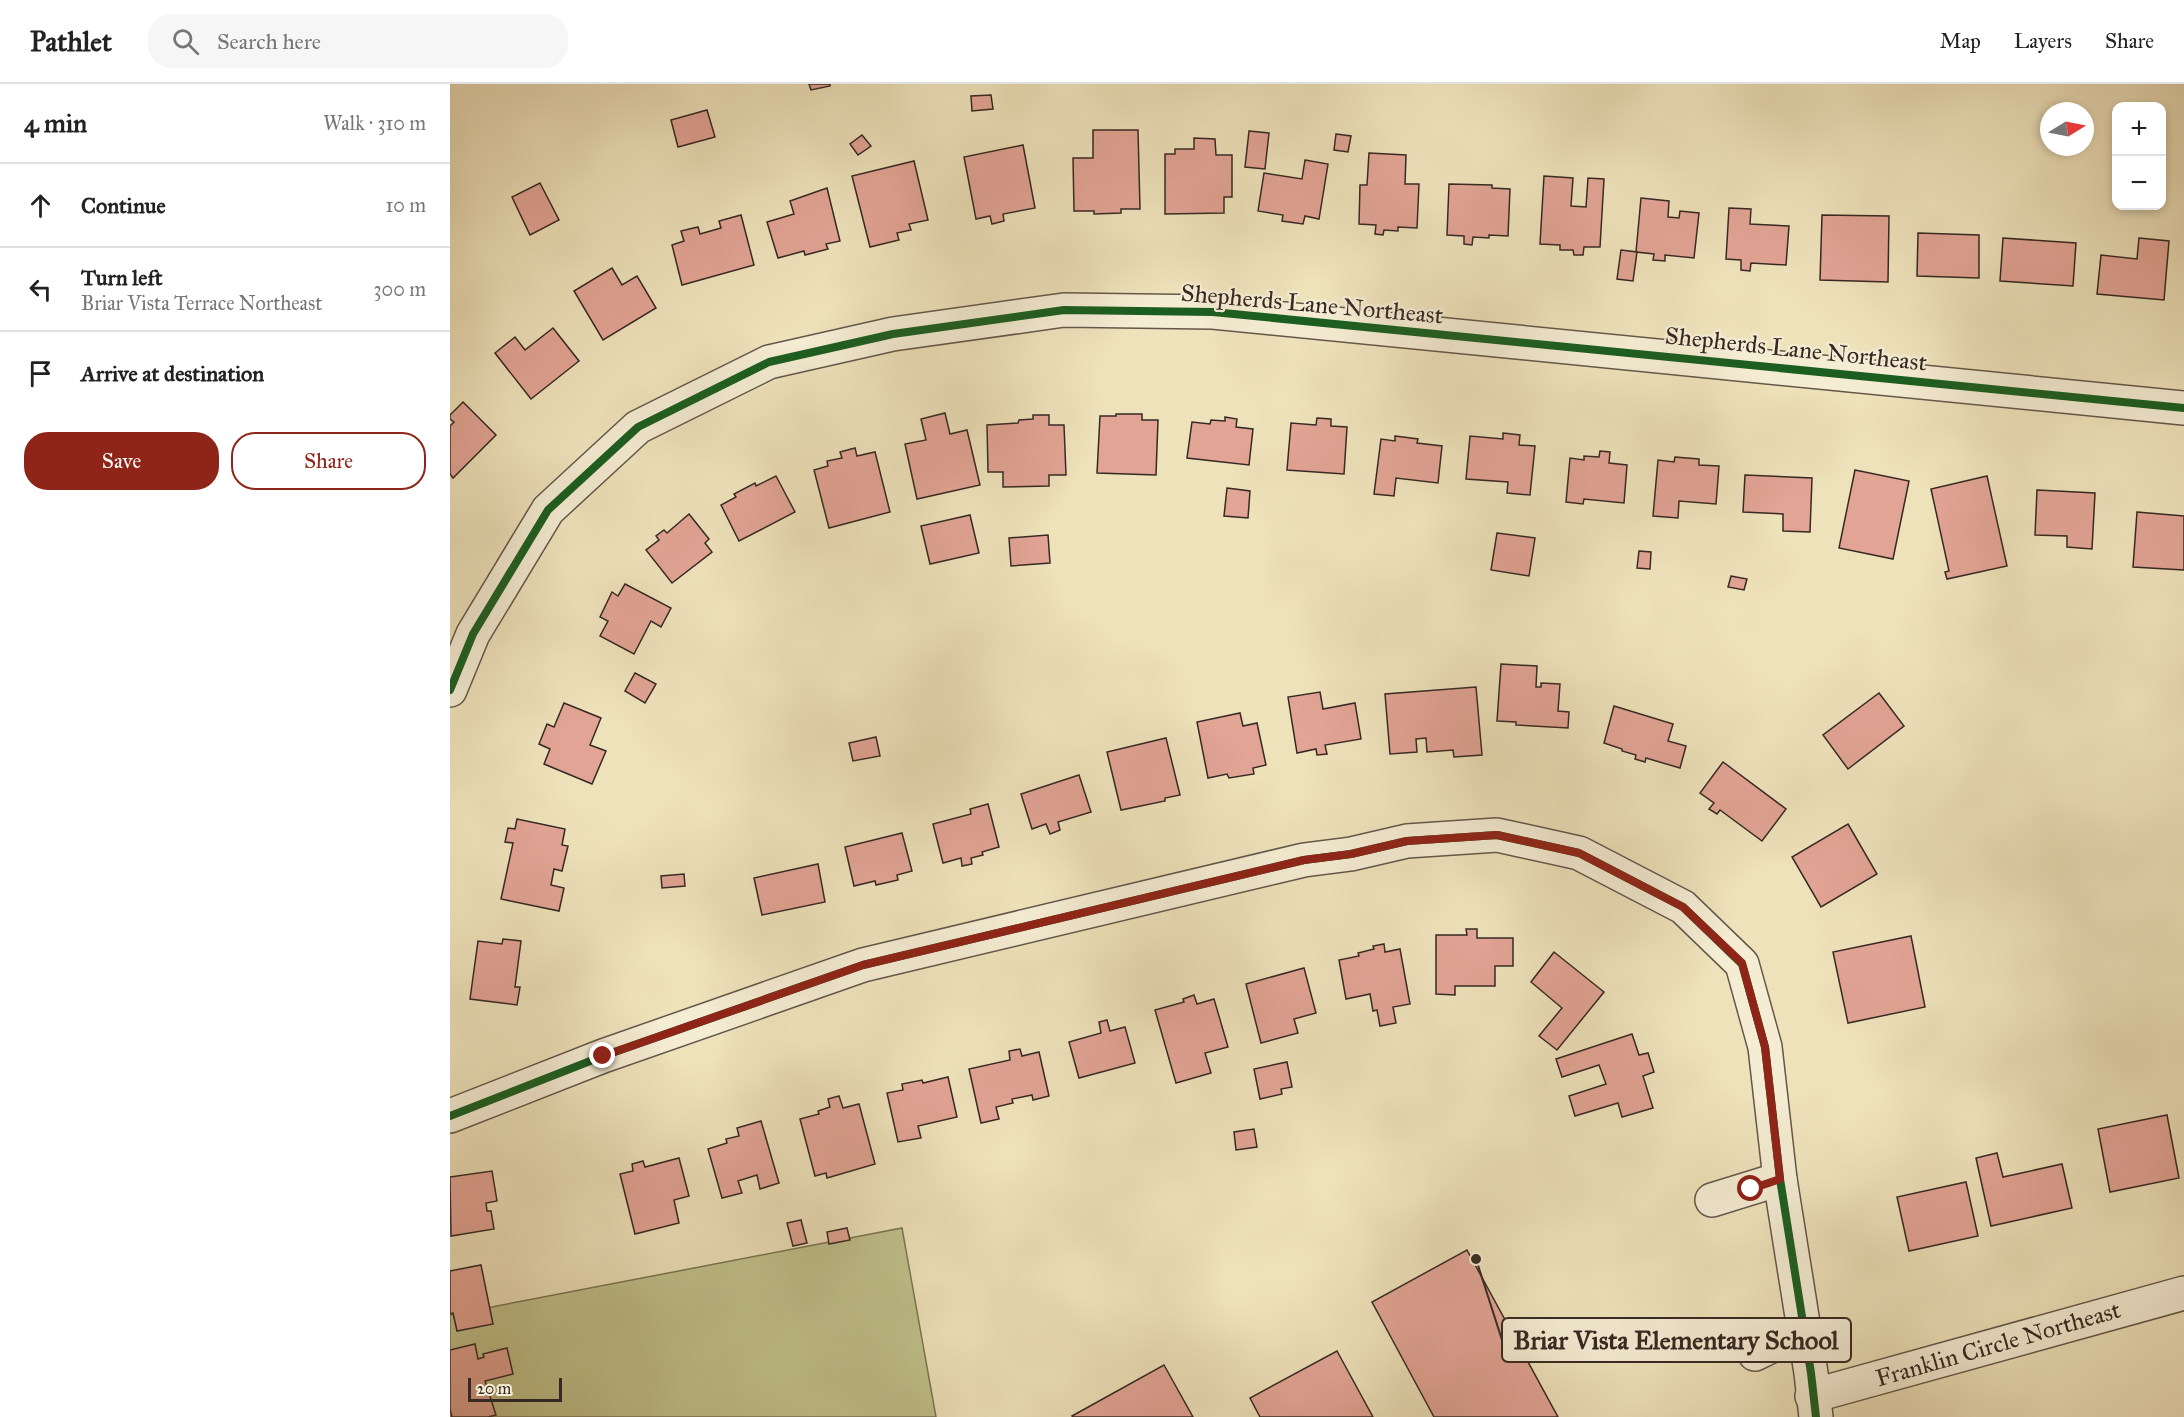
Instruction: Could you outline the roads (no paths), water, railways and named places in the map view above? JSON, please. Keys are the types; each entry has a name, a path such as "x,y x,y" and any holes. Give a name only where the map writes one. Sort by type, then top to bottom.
{"street":[{"name":"Shepherds Lane Northeast","path":"450,690 474,632 548,510 638,427 769,362 893,334 1064,310 1214,312 2184,408"},
{"path":"450,1116 603,1056 863,965 1304,860 1351,854 1407,841 1497,835 1579,853 1683,907 1742,963 1765,1047 1780,1179 1814,1406"},
{"path":"1712,1200 1780,1179"},
{"name":"Franklin Circle Northeast","path":"1814,1406 2184,1293"},
{"path":"1755,1354 1803,1330"}],"place":[{"name":"Briar Vista Elementary School","path":"1476,1259"}]}
